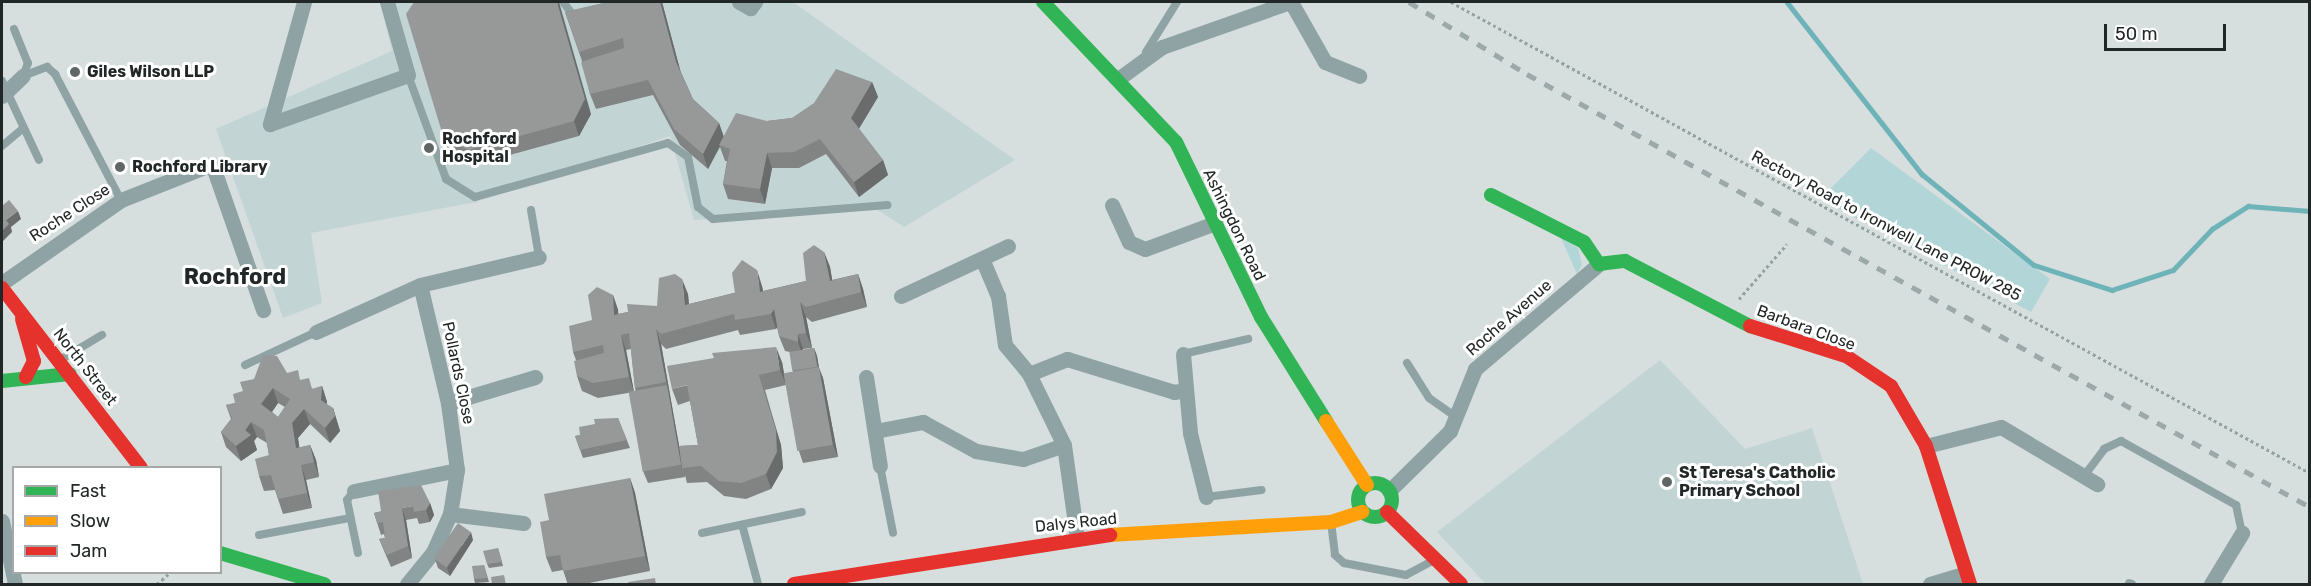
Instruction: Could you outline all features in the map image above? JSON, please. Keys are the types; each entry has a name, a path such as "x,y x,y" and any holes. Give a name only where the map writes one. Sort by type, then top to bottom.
{"street":[{"path":"304,2 270,124 408,75 387,2"},
{"path":"739,2 750,8 755,2"},
{"name":"Ashingdon Road","path":"1042,2 1176,142 1261,316 1367,485"},
{"path":"1118,79 1142,58 1290,2 1325,62 1359,76"},
{"path":"4,89 23,76"},
{"name":"Roche Close","path":"2,283 121,200 212,164 263,310"},
{"path":"1491,195 1584,242 1599,264"},
{"path":"1112,205 1129,242 1145,249 1215,223"},
{"path":"901,296 983,261 1008,246"},
{"path":"316,332 420,285 540,257"},
{"path":"983,261 998,296 1005,345 1029,374 1064,445 1077,537"},
{"name":"Barbara Close","path":"1599,264 1625,261 1725,314 1855,362 1891,386 1926,446 1966,579"},
{"name":"Roche Avenue","path":"1389,491 1450,431 1475,369 1599,264"},
{"name":"Pollards Close","path":"407,585 433,552 450,514 457,470 448,404 420,285"},
{"name":"North Street","path":"2,288 60,360 139,466"},
{"path":"19,309 34,361 26,377"},
{"path":"1183,354 1185,390 1206,497"},
{"path":"1029,374 1067,359 1174,392 1185,390"},
{"path":"2,381 70,374"},
{"path":"448,404 534,377"},
{"path":"866,378 880,465"},
{"path":"875,431 923,422 976,451 1023,459 1064,445"},
{"path":"1926,446 2001,427 2091,480"},
{"path":"354,491 457,470"},
{"path":"1382,484 1389,491 1387,512 1371,517 1362,512 1358,497 1367,485 1382,484"},
{"name":"Dalys Road","path":"794,585 1077,537 1331,522 1362,512"},
{"path":"1387,512 1461,585"},
{"path":"450,514 523,523"},
{"path":"2,520 12,570"},
{"path":"2211,585 2242,533"},
{"path":"222,554 324,585"},
{"path":"1930,585 1966,579"}],"lane":[{"path":"563,2 566,12 583,16"},
{"path":"1142,58 1177,2"},
{"path":"14,29 28,63 23,76"},
{"path":"23,76 47,67 55,74 121,200"},
{"path":"408,75 446,179 475,197 668,143 688,156 698,207 713,219 887,204"},
{"path":"4,89 39,160"},
{"path":"2,146 22,129"},
{"path":"531,210 540,257"},
{"path":"245,365 316,332"},
{"path":"60,360 102,335"},
{"path":"1183,354 1248,339"},
{"path":"1407,363 1429,398 1455,417"},
{"path":"2091,480 2104,449 2121,441 2236,505 2242,533"},
{"path":"880,465 893,533"},
{"path":"1206,497 1262,489"},
{"path":"354,491 347,500 358,553"},
{"path":"702,533 742,528 802,513"},
{"path":"259,535 350,518"},
{"path":"1331,522 1335,555 1344,563 1406,575 1435,559"},
{"path":"742,528 758,585"}],"path":[{"name":"Rectory Road to Ironwell Lane PROW 285","path":"1451,2 2310,473"},
{"path":"1725,314 1787,244"},
{"path":"156,585 170,574"}],"shaded area":[{"name":"Rochford Hospital","path":"380,2 793,2 1015,160 904,227 873,207 694,220 670,136 476,202 311,233 322,303 283,318 216,129 392,51"},
{"path":"1871,148 2050,279 2031,312 1820,199"},
{"path":"1561,238 1578,248 1582,265 1577,274"},
{"name":"St Teresa's Catholic Primary School","path":"1660,360 1745,449 1812,428 1863,584 1486,584 1437,532"}],"building":[{"path":"414,2 557,2 585,99 574,121 469,150 444,139 406,14"},
{"path":"608,2 660,2 676,62 693,99 719,123 703,154 674,129 648,80 590,94 581,62 624,48 623,38 579,52 565,12"},
{"path":"836,69 872,82 851,118 883,160 854,182 820,139 794,152 767,153 760,189 723,184 730,149 719,145 736,113 767,121 792,118 814,103"},
{"path":"9,200 18,211 6,220 9,224 2,231 2,206"},
{"path":"814,245 824,252 830,281 858,274 861,292 806,307 800,302 806,333 798,334 798,342 779,336 774,309 771,314 735,320 734,314 661,334 656,329 666,382 635,388 629,333 621,335 629,377 593,383 577,376 574,361 604,353 603,345 573,352 569,326 592,320 588,295 597,287 613,295 614,315 628,312 627,304 657,306 659,278 675,274 682,279 685,305 735,293 732,273 742,260 757,270 760,292 806,281 803,253"},
{"path":"776,347 780,370 759,375 776,430 777,452 766,474 741,483 719,481 701,466 682,468 679,446 698,445 687,385 672,389 667,366 714,358 712,353"},
{"path":"814,348 817,367 792,371 789,352"},
{"path":"263,355 277,356 287,373 298,370 300,380 309,378 312,389 322,386 321,400 333,408 335,416 325,428 304,409 292,423 296,448 310,445 314,462 301,465 307,493 278,499 271,475 259,476 255,459 269,455 264,430 251,422 245,430 251,435 236,446 221,432 232,418 226,405 235,403 233,394 243,391 240,382 254,379","holes":["273,388 290,399 278,417 261,404"]},
{"path":"819,367 833,445 797,451 784,373"},
{"path":"667,385 681,465 643,472 629,392"},
{"path":"618,418 627,440 580,450 575,436 580,435 579,427 595,424 594,419"},
{"path":"630,478 645,556 563,571 560,555 546,557 540,522 549,520 544,494"},
{"path":"421,485 430,503 426,510 414,512 413,506 402,508 408,546 387,555 379,539 385,538 383,522 377,523 374,513 381,511 378,491"},
{"path":"458,523 471,532 446,567 433,558"},
{"path":"498,548 502,562 487,564 483,551"},
{"path":"484,565 487,578 474,579 472,566"},
{"path":"504,575 506,585 492,585 491,577"},
{"path":"655,578 656,585 629,585 628,582"}],"waterway":[{"path":"1787,2 1922,174 2034,265 2112,290 2173,270 2212,229 2248,206 2310,211"}],"railway":[{"path":"1409,2 1527,74 2310,507"}],"traffic: fast":[{"path":"1043,2 1176,142 1261,317 1326,421"},
{"path":"1491,195 1584,242 1599,264 1625,261 1750,326"},
{"path":"2,381 70,374"},
{"path":"1375,483 1387,488 1392,500 1387,512 1375,517 1363,512 1358,500 1363,488 1375,483"},
{"path":"222,554 324,584"}],"traffic: slow":[{"path":"1326,421 1367,485"},
{"path":"1110,535 1331,522 1362,512"}],"traffic: jam":[{"path":"2,288 139,466"},
{"path":"22,319 34,361 26,377"},
{"path":"1750,326 1846,356 1891,386 1926,446 1970,584"},
{"path":"1387,512 1461,584"},
{"path":"794,584 1110,535"}],"place":[{"name":"Giles Wilson LLP","path":"75,72"},
{"name":"Rochford Hospital","path":"429,148"},
{"name":"Rochford Library","path":"120,167"},
{"name":"St Teresa's Catholic Primary School","path":"1667,482"}],"district":[{"name":"Rochford","path":"235,277"}]}
